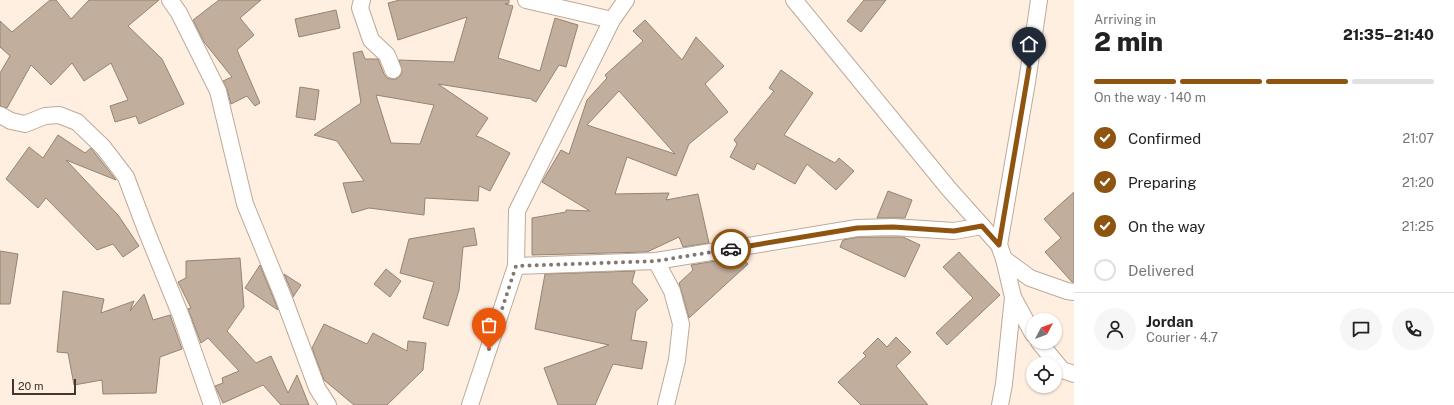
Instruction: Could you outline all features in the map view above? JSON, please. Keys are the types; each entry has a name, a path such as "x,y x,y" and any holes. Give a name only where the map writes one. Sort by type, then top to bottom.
{"street":[{"path":"170,0 179,13 218,91 246,204 284,299 317,388 328,405"},
{"path":"362,0 360,8 371,40 387,55 393,70"},
{"path":"526,0 612,20"},
{"path":"470,405 516,266 517,211 612,20 626,0"},
{"path":"794,0 1002,252 1030,278 1074,292"},
{"path":"1026,321 1013,297 1002,252 1039,0"},
{"path":"0,114 11,121 25,124 45,116 59,115 77,122 103,147 126,176 181,316 212,405"},
{"path":"516,266 656,261 857,228 893,227 954,231 982,226"},
{"path":"656,261 672,291 681,324 677,360 666,405"},
{"path":"1000,405 1004,384 1013,297"},
{"path":"1045,349 1062,370 1074,374"}],"building":[{"path":"50,0 56,0 71,19 89,0 159,0 128,26 162,59 184,104 139,124 136,116 115,122 110,106 128,100 111,63 84,81 72,63 51,85 31,65 7,108 0,106 0,73 10,56 0,47 0,21 12,32"},
{"path":"219,0 261,0 240,18 254,35 237,50 260,103 255,106 247,96 231,104 223,81 232,77 204,42 193,20"},
{"path":"400,0 509,0 509,3 505,4 513,6 498,58 540,71 555,18 578,25 566,67 559,65 536,102 532,99 438,84 488,118 476,136 510,153 490,191 479,186 478,201 425,198 424,215 369,208 352,213 343,183 364,181 337,141 314,135 361,103 353,53 362,51 365,59 378,59 384,74 387,78 392,79 396,79 402,72 399,60 454,62 467,17 398,40 388,3","holes":["376,95 434,105 420,144 391,143"]},
{"path":"864,0 886,0 861,32 847,21"},
{"path":"336,10 340,28 299,37 295,19"},
{"path":"645,20 682,60 696,37 724,66 705,84 728,112 689,144 676,176 627,157 615,194 669,193 666,200 698,194 709,243 683,247 679,237 647,252 532,255 532,218 566,212 566,210 590,211 542,182 561,150 569,154 587,100 607,78 605,75 643,41 633,31","holes":["619,91 675,154 587,125"]},
{"path":"781,70 813,93 784,135 835,163 839,158 854,171 836,190 807,164 795,184 757,163 754,170 730,157 737,144 734,140 774,91 769,88"},
{"path":"300,87 319,90 315,120 296,117"},
{"path":"58,135 85,153 91,148 116,180 66,160 118,215 139,246 123,257 113,244 97,250 46,198 38,208 6,179 29,147 43,158"},
{"path":"888,191 912,200 905,218 877,218"},
{"path":"1074,192 1074,282 1072,282 1045,252 1061,238 1044,219"},
{"path":"474,228 477,245 463,247 459,290 448,326 423,318 434,282 400,273 409,239"},
{"path":"858,237 903,237 920,245 905,277 840,247 843,240"},
{"path":"0,251 18,254 10,304 0,304"},
{"path":"959,252 1000,295 947,345 936,333 973,298 943,267"},
{"path":"741,257 748,264 689,318 679,283 693,270 691,265"},
{"path":"240,258 244,307 227,331 256,363 271,356 288,393 297,375 309,405 281,405 263,385 223,403 215,386 223,383 222,378 239,371 208,338 201,343 188,309 191,308 178,282 186,278 186,261"},
{"path":"260,265 275,302 278,310 245,288"},
{"path":"386,269 401,281 390,297 374,284"},
{"path":"635,271 632,282 648,300 636,311 631,340 647,342 642,369 613,364 595,405 558,405 544,368 609,345 535,329 545,274"},
{"path":"284,274 301,285 293,297 293,295"},
{"path":"63,291 104,299 101,313 134,301 130,311 144,294 153,320 170,315 182,349 160,357 156,393 103,394 102,380 74,385 68,353 57,352"},
{"path":"324,324 367,344 373,333 407,351 408,341 426,343 423,370 387,405 354,405 324,380 312,348"},
{"path":"896,337 911,352 896,366 928,405 861,405 838,382 866,356 863,353 878,338 887,347"}],"way so far":[{"path":"489,349 516,266 656,261 731,249"}],"route":[{"path":"731,249 857,228 893,227 954,231 982,226 999,245 1029,68"}]}
